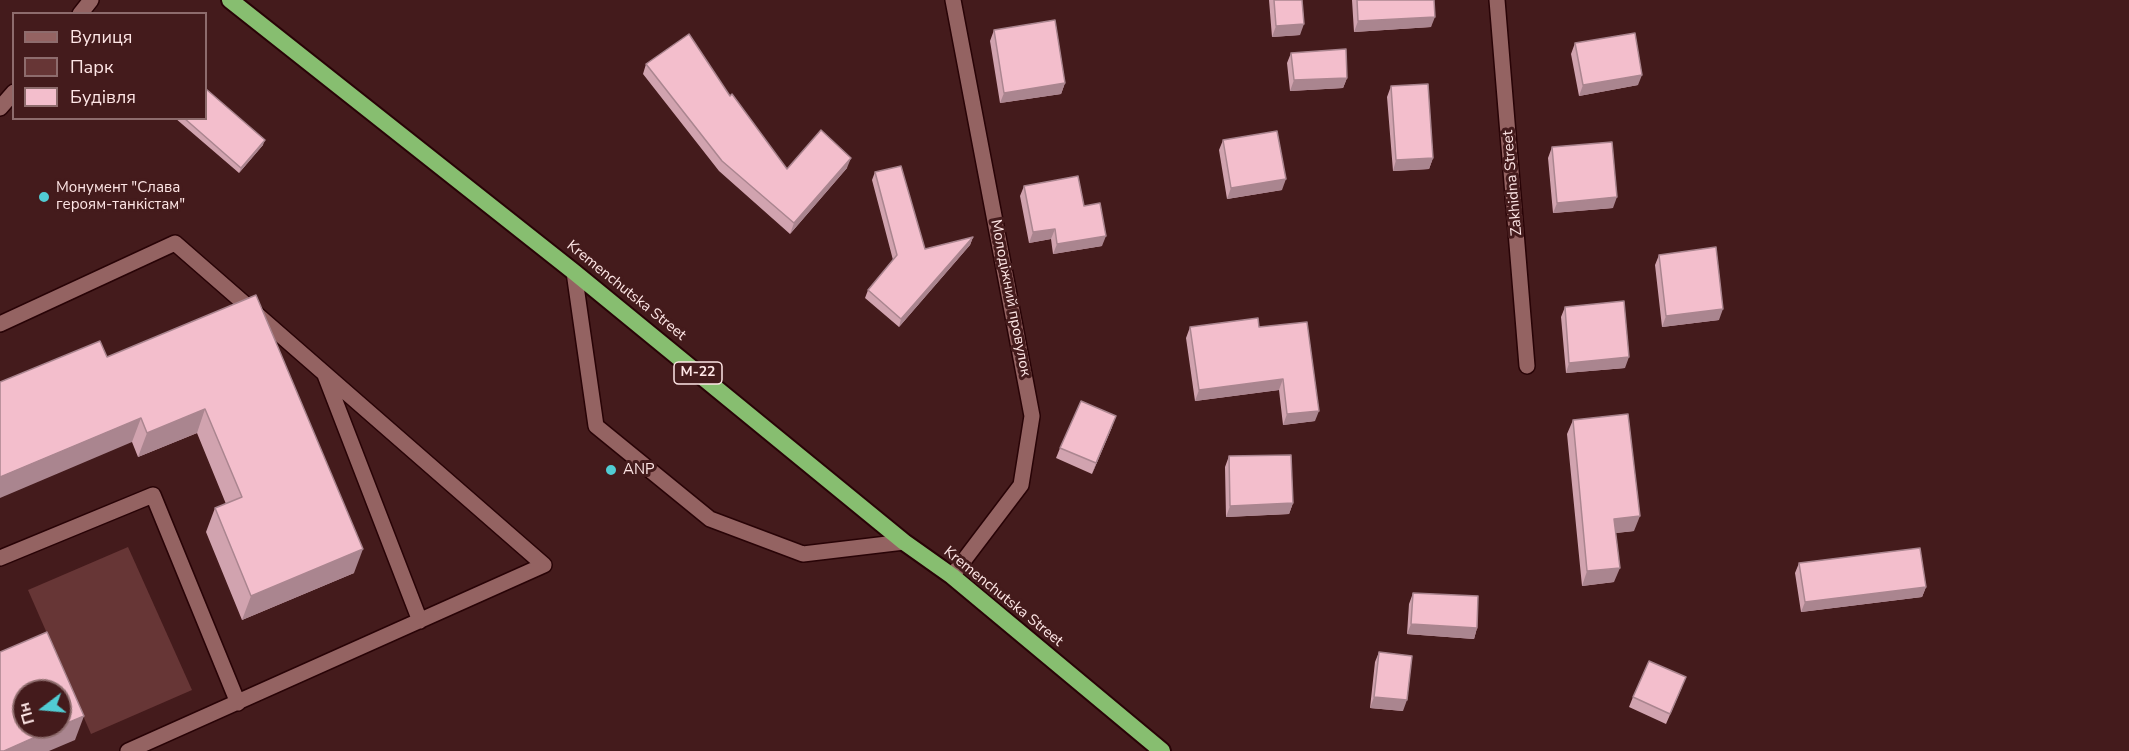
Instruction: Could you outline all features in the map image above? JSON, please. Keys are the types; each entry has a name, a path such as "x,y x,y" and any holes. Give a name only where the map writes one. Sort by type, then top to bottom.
{"highway":[{"name":"Kremenchutska Street","path":"230,0 574,272 904,542 952,576 1162,751"}],"street":[{"path":"82,12 91,0"},
{"name":"Молодіжний провулок","path":"952,0 1032,416 1021,485 952,576"},
{"name":"Zakhidna Street","path":"1497,0 1527,366"},
{"path":"0,108 12,94"},
{"path":"0,324 175,243 544,565 128,751"},
{"path":"574,272 596,426 612,440 710,519 803,554 904,542"},
{"path":"323,370 420,621"},
{"path":"0,558 153,495 238,703"}],"green space":[{"path":"128,547 192,690 91,734 72,691 72,679 67,679 28,590"}],"building":[{"path":"1274,0 1302,0 1304,24 1276,26"},
{"path":"1357,0 1434,0 1435,17 1358,21"},
{"path":"1055,20 1065,83 1004,93 994,30"},
{"path":"1635,33 1642,75 1583,85 1575,43"},
{"path":"689,34 730,96 732,94 787,169 821,130 851,158 794,223 722,161 646,64"},
{"path":"1346,49 1347,78 1294,80 1291,53"},
{"path":"1428,84 1433,158 1396,160 1391,86"},
{"path":"207,90 265,140 241,168 186,120 207,120"},
{"path":"1277,131 1286,179 1231,188 1223,140"},
{"path":"1612,142 1617,197 1557,203 1552,147"},
{"path":"901,166 925,249 973,237 901,319 868,290 897,255 875,172"},
{"path":"1078,176 1084,206 1100,203 1106,236 1057,244 1055,229 1033,232 1024,186"},
{"path":"1716,247 1723,309 1666,316 1659,255"},
{"path":"256,295 363,549 251,596 215,508 242,497 205,409 147,433 141,418 0,477 0,382 100,341 107,357"},
{"path":"1624,301 1629,357 1569,363 1565,307"},
{"path":"1258,318 1259,327 1307,322 1319,411 1287,414 1283,379 1199,390 1190,327"},
{"path":"1081,401 1116,416 1096,463 1060,448"},
{"path":"1628,414 1640,516 1614,519 1620,568 1587,571 1573,420"},
{"path":"1291,455 1293,503 1230,506 1229,456"},
{"path":"1920,548 1926,587 1805,602 1799,563"},
{"path":"1413,593 1478,596 1477,628 1411,624"},
{"path":"47,632 68,679 12,679 12,739 31,739 4,751 0,751 0,652"},
{"path":"1379,652 1412,656 1407,700 1374,697"},
{"path":"1649,661 1686,677 1670,714 1633,697"},
{"path":"72,689 84,716 72,721"}],"place":[{"name":"Монумент \"Слава героям-танкістам\"","path":"44,197"},
{"name":"ANP","path":"611,470"}]}
